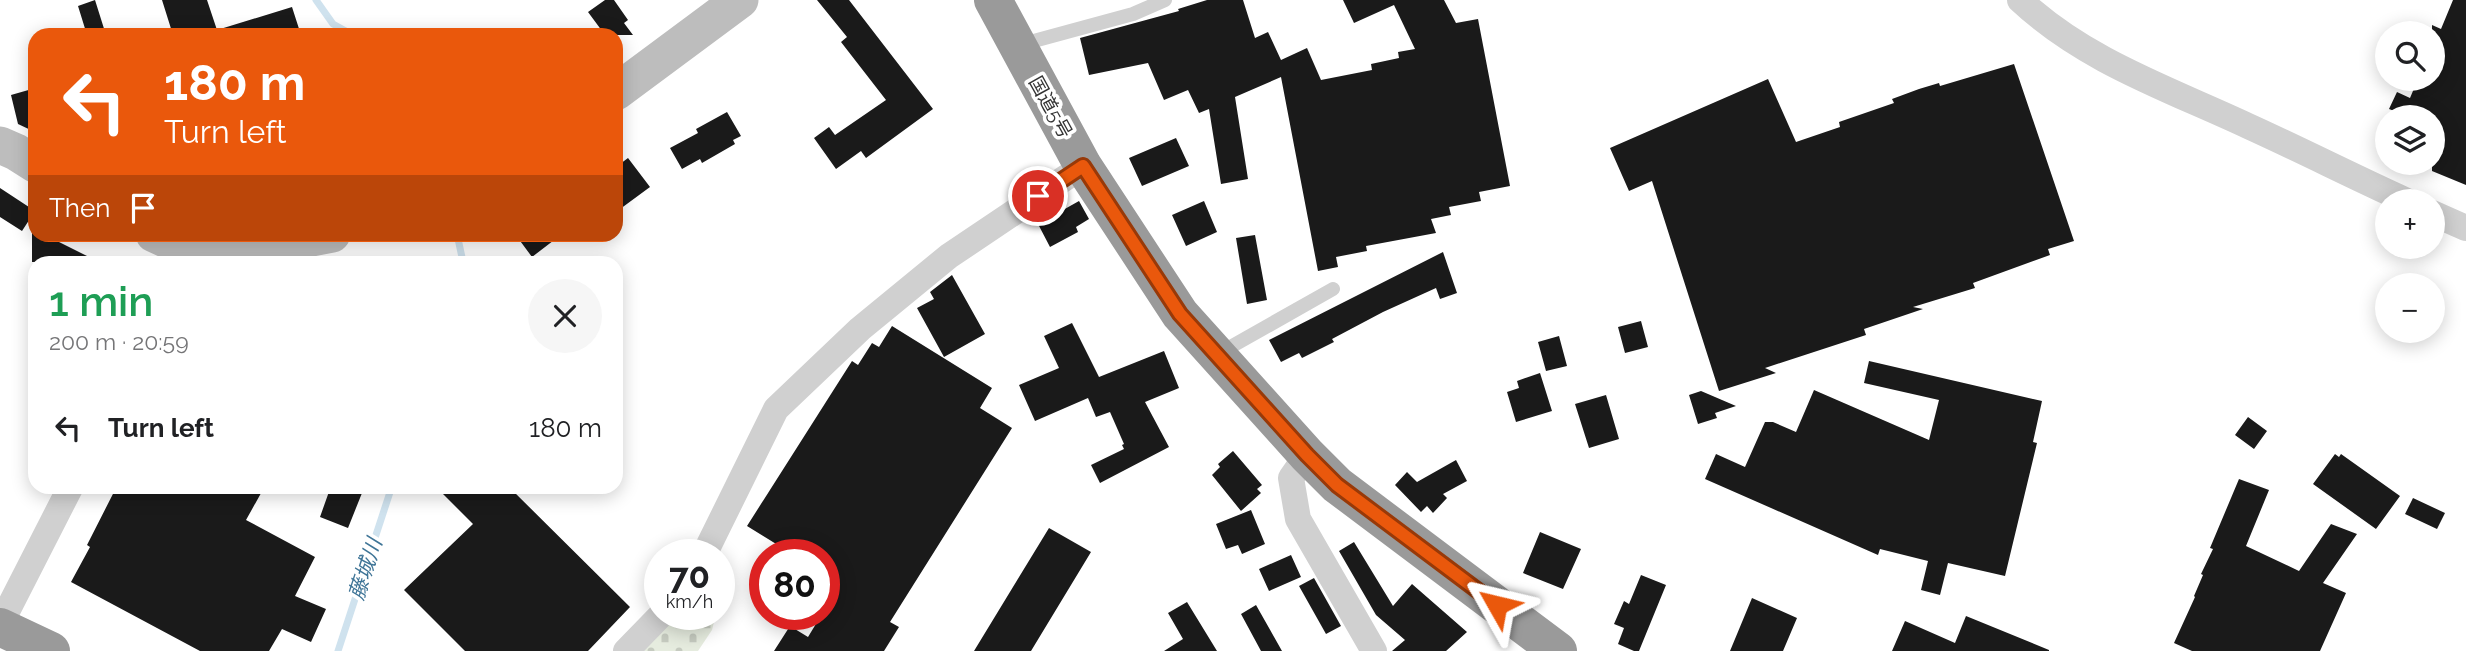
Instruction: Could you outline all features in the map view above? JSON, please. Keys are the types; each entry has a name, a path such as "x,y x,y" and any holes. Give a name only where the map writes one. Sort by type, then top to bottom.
{"highway":[{"name":"国道5号","path":"993,0 1083,166 1180,314 1337,485 1558,651"},
{"path":"0,626 51,651"}],"street":[{"path":"623,87 740,0"},
{"path":"2020,0 2060,34 2123,70 2382,189"},
{"path":"0,145 28,160"},
{"path":"713,539 776,409 860,329 949,256 1083,166"},
{"path":"2445,219 2466,228"},
{"path":"173,248 236,253 292,242"},
{"path":"1307,455 1291,478 1298,519 1374,651"},
{"path":"0,626 67,494"},
{"path":"626,651 646,630"}],"lane":[{"path":"1018,45 1132,13 1165,0"},
{"path":"1217,355 1334,289"}],"green space":[{"path":"653,630 712,630 698,651 633,651"}],"building":[{"path":"95,0 104,28 85,28 78,6"},
{"path":"162,0 207,0 216,28 171,28"},
{"path":"605,0 614,0 628,20 624,23 633,35 623,35 623,28 600,28 588,12"},
{"path":"817,0 849,0 933,109 866,158 861,151 836,169 814,138 829,127 835,135 886,100 841,42 847,37"},
{"path":"1207,0 1243,0 1255,38 1268,32 1281,60 1307,48 1321,80 1372,70 1371,64 1399,58 1398,52 1415,49 1394,5 1354,23 1343,0 1444,0 1456,23 1478,19 1510,186 1479,192 1481,201 1449,207 1451,215 1431,219 1436,233 1366,246 1367,251 1336,257 1338,267 1318,271 1281,77 1235,97 1248,179 1221,184 1209,109 1199,113 1188,90 1164,100 1148,63 1089,75 1080,38 1179,11 1178,9"},
{"path":"2453,0 2466,0 2466,185 2442,175 2445,175 2445,105 2391,105 2397,92 2410,98 2413,91 2445,91 2444,21"},
{"path":"292,7 299,28 224,28"},
{"path":"2014,64 2074,241 2048,249 2050,255 1973,283 1975,288 1913,307 1923,309 1864,329 1866,335 1765,368 1776,373 1719,391 1652,181 1629,191 1610,148 1768,79 1796,142 1840,127 1839,122 1894,103 1892,99 1919,89 1939,83 1940,86"},
{"path":"28,90 28,129 18,124 11,95"},
{"path":"727,112 741,136 733,140 735,144 702,163 700,159 682,169 670,148 698,133 696,129"},
{"path":"1176,138 1189,166 1142,186 1129,158"},
{"path":"628,158 650,187 623,207 623,162"},
{"path":"0,188 28,206 28,222 22,231 0,217"},
{"path":"1079,201 1089,219 1076,227 1078,232 1050,247 1038,224"},
{"path":"1204,201 1217,232 1186,246 1172,215"},
{"path":"1255,235 1267,300 1247,304 1236,238"},
{"path":"32,242 59,242 87,256 32,256"},
{"path":"521,242 552,242 533,256"},
{"path":"1443,252 1457,293 1440,299 1436,288 1383,312 1302,358 1299,353 1281,362 1269,340"},
{"path":"952,275 985,334 944,357 917,308 934,299 930,292"},
{"path":"1641,321 1648,347 1625,353 1618,327"},
{"path":"1072,323 1099,377 1164,351 1179,388 1145,402 1169,447 1100,483 1091,465 1124,449 1110,412 1096,417 1088,398 1035,421 1019,385 1059,368 1044,336"},
{"path":"892,326 992,388 980,408 1012,428 890,622 899,627 884,651 774,651 787,630 797,630 808,637 812,630 840,630 840,539 768,539 747,526 852,361 858,365 872,343 879,347"},
{"path":"1559,336 1567,366 1546,371 1538,342"},
{"path":"1869,361 2042,401 2033,442 2037,443 2005,576 1948,563 1940,595 1921,590 1928,561 1880,549 1878,555 1705,479 1716,454 1745,467 1765,422 1773,422 1796,432 1814,390 1929,440 1939,400 1864,383"},
{"path":"1540,373 1552,411 1516,422 1507,392 1519,388 1517,381"},
{"path":"1701,391 1736,406 1715,413 1717,418 1698,424 1689,395"},
{"path":"1606,395 1619,439 1589,448 1575,404"},
{"path":"2248,417 2267,431 2254,449 2235,435"},
{"path":"1233,451 1262,485 1257,489 1261,493 1241,511 1212,475 1220,467 1218,464"},
{"path":"2335,454 2339,457 2341,454 2400,496 2376,529 2313,484"},
{"path":"1456,460 1467,481 1443,494 1447,498 1433,513 1427,506 1421,512 1395,485 1407,472 1417,482"},
{"path":"2239,479 2269,490 2246,546 2299,571 2331,524 2357,534 2323,583 2346,593 2320,651 2192,651 2174,643 2195,597 2203,575 2201,574 2213,549 2210,548"},
{"path":"113,494 261,494 246,520 315,557 295,596 326,609 311,642 282,629 269,651 200,651 71,582 90,547 87,545"},
{"path":"328,494 362,494 348,528 320,517"},
{"path":"443,494 516,494 630,607 588,651 465,651 404,590 473,524"},
{"path":"2413,498 2445,513 2437,529 2405,514"},
{"path":"1251,510 1265,544 1242,554 1238,545 1226,549 1216,524"},
{"path":"1049,528 1091,552 1031,651 974,651"},
{"path":"1540,532 1581,549 1563,589 1523,573"},
{"path":"1354,542 1393,606 1412,584 1467,632 1446,651 1392,651 1405,640 1376,615 1339,551"},
{"path":"1291,555 1301,577 1269,591 1259,569"},
{"path":"1641,575 1666,585 1639,651 1634,651 1618,644 1624,628 1614,624 1624,601 1629,604"},
{"path":"1314,578 1341,626 1326,634 1299,586"},
{"path":"1752,598 1797,618 1783,651 1730,651"},
{"path":"1187,602 1217,651 1164,651 1183,639 1168,613"},
{"path":"1256,605 1282,651 1261,651 1241,614"},
{"path":"1966,616 2049,651 1892,651 1905,621 1955,643"}],"waterway":[{"name":"藤城川","path":"316,0 333,24 340,28"},
{"name":"藤城川","path":"459,242 462,256"},
{"name":"藤城川","path":"338,651 389,494"}],"route":[{"path":"1038,196 1083,166 1180,314 1307,455 1337,485 1497,605"}]}
